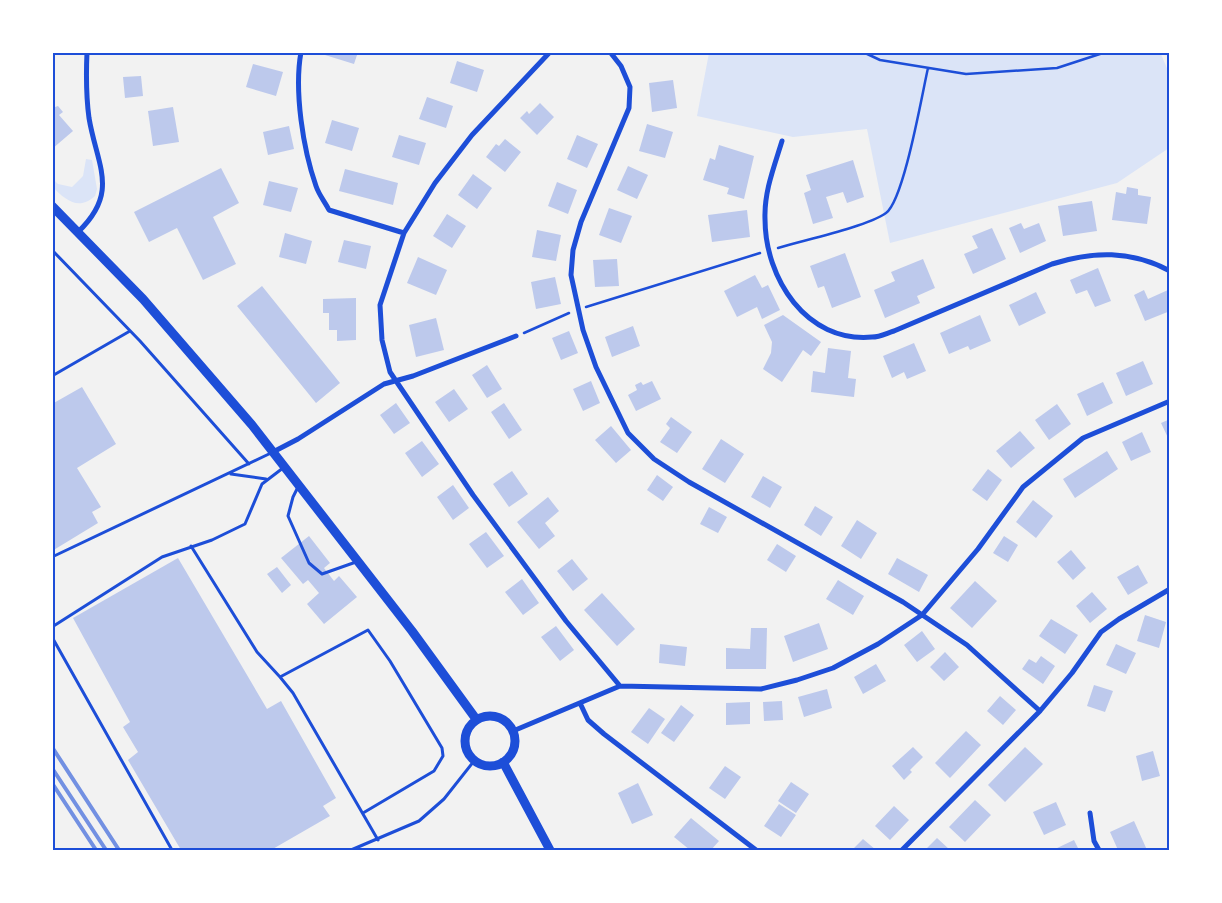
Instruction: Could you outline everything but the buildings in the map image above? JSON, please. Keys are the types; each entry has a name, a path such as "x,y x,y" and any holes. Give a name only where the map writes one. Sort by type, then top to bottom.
{"main road":[{"path":"52,206 125,279 192,352 299,485 445,675 476,719"},
{"path":"491,715 498,716 514,731 514,749 503,762 488,766 474,761 468,754 464,739 470,724 476,719 491,715"},
{"path":"503,762 550,850"}],"street":[{"path":"78,232 95,213 104,191 86,96 87,52"},
{"path":"300,52 302,125 316,188 329,210 404,232"},
{"path":"550,52 472,135 436,183 404,232 380,305 386,364 473,495 566,621 620,686"},
{"path":"610,52 621,66 630,87 630,108 584,214 573,250 571,275 578,310 596,367 628,433 654,459 705,491 922,614 966,644 1040,711"},
{"path":"782,141 766,194 765,218 768,251 779,283 798,308 826,328 852,337 874,337 894,331 1052,264 1077,256 1105,253 1130,256 1154,262 1170,271"},
{"path":"273,452 298,439 376,389 516,336"},
{"path":"514,731 620,686 760,689 834,668 878,644 922,614 978,549 1023,487 1083,438 1170,401"},
{"path":"902,850 1040,711 1072,673 1101,632 1119,618 1170,589"},
{"path":"580,703 588,720 604,734 756,850"},
{"path":"1090,813 1094,841 1099,850"}],"lane":[{"path":"52,250 130,331 249,464"},
{"path":"52,376 130,331"},
{"path":"52,557 273,452"},
{"path":"52,627 162,557 212,540 245,524 257,491 266,479 285,467"},
{"path":"230,474 266,479"},
{"path":"299,485 293,497 288,516 309,563 322,574 357,562"},
{"path":"191,546 257,652 293,693 378,840"},
{"path":"280,677 368,630 390,661 442,748 443,756 434,771 363,813"},
{"path":"52,636 172,850"},
{"path":"351,850 400,831 425,816 451,791 474,761"}],"path":[{"path":"863,52 880,60 966,74 1057,68 1106,52"},
{"path":"516,336 578,310 872,220 887,212 895,202 903,178 928,68"}],"shaded area":[{"path":"1160,52 1169,73 1169,148 1117,183 890,243 867,129 793,137 697,116 709,53"},
{"path":"86,159 92,160 97,189 95,196 83,203 72,202 67,200 53,187 53,179 58,184 72,187 83,176"}],"railway":[{"path":"52,747 119,850"},
{"path":"52,768 106,850"},
{"path":"52,783 96,850"}]}
